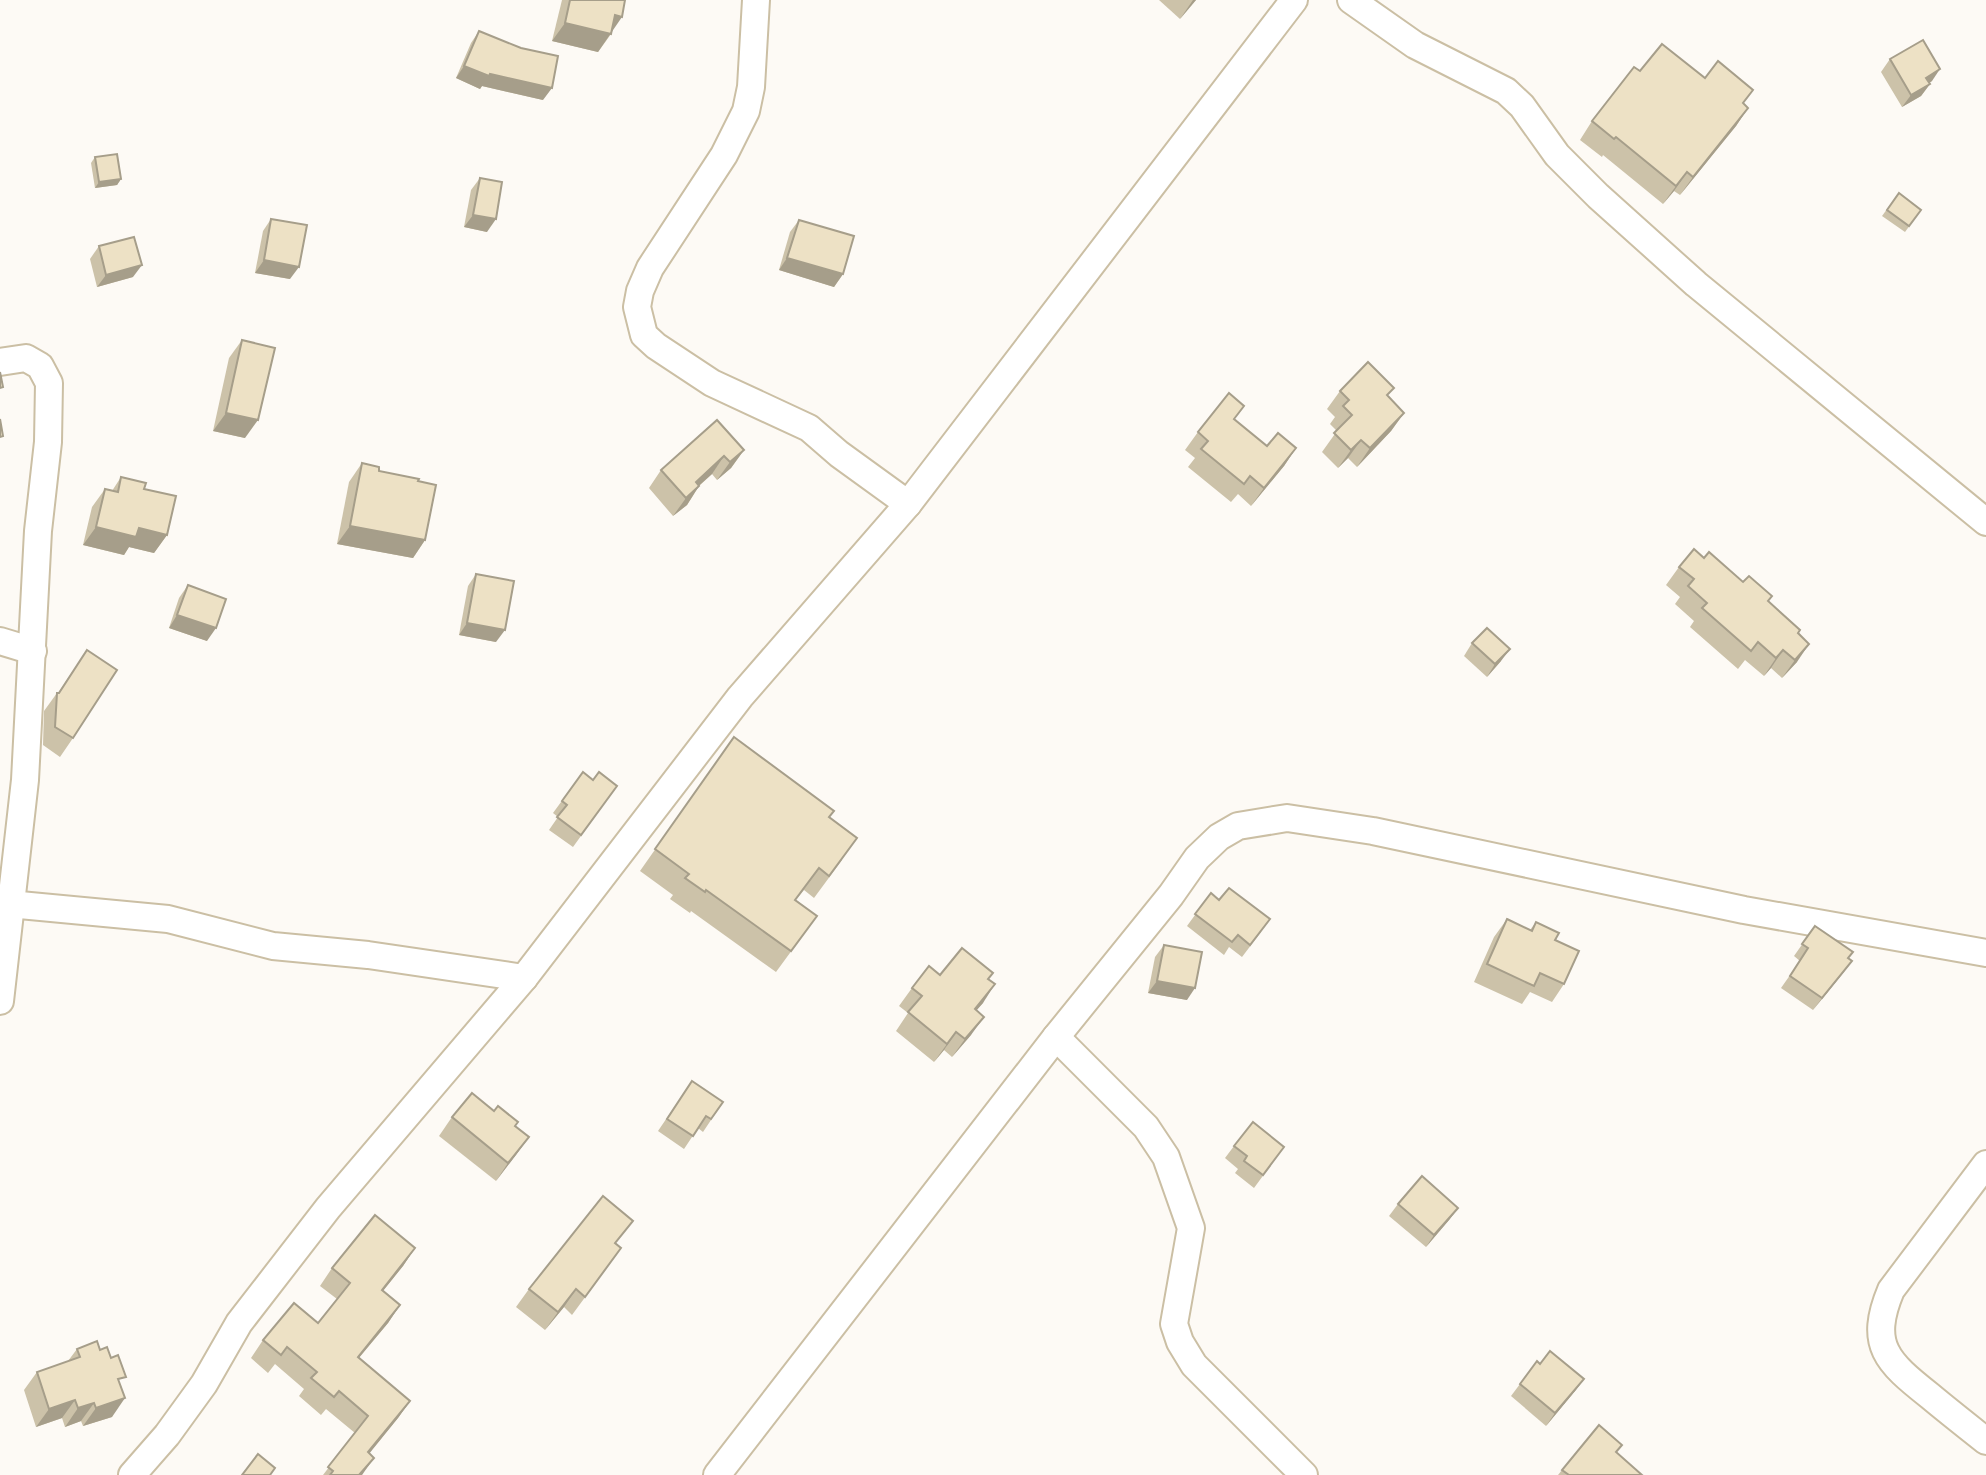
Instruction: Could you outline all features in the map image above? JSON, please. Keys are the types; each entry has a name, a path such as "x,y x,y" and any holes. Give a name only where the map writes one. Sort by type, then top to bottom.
{"street":[{"path":"756,0 751,87 746,111 724,155 650,268 640,291 637,307 644,335 712,383 809,428 839,454 908,503"},
{"path":"132,1475 167,1435 204,1384 239,1323 328,1208 524,978 740,697 908,503 1294,0"},
{"path":"1351,0 1415,46 1506,91 1521,106 1557,155 1598,196 1696,284 1986,522"},
{"path":"0,362 26,358 40,366 48,383 48,442 38,531 25,780 5,905 0,1001"},
{"path":"0,641 33,651"},
{"path":"716,1475 1056,1037 1146,927 1197,858 1219,837 1238,825 1287,818 1373,831 1744,910 1986,953"},
{"path":"5,905 169,919 273,946 368,955 524,978"},
{"path":"1056,1037 1146,1127 1166,1157 1191,1228 1174,1324 1180,1342 1194,1365 1304,1475"},
{"path":"1986,1164 1891,1290 1882,1310 1881,1333 1885,1352 1898,1370 1986,1441"}],"building":[{"path":"570,0 625,0 622,17 615,15 611,34 565,23"},
{"path":"479,31 521,48 558,56 552,88 490,74 489,76 464,66"},
{"path":"1923,40 1940,69 1926,78 1930,84 1911,95 1890,59"},
{"path":"1662,44 1705,78 1718,61 1753,90 1743,103 1748,108 1693,177 1687,172 1676,186 1592,121 1634,67 1640,71"},
{"path":"117,154 121,179 99,182 95,157"},
{"path":"480,178 502,182 496,219 473,215"},
{"path":"1899,193 1921,210 1909,226 1887,210"},
{"path":"271,219 307,225 299,267 264,260"},
{"path":"799,220 854,236 843,274 787,258"},
{"path":"134,237 142,265 106,275 99,246"},
{"path":"242,340 275,348 258,420 226,413"},
{"path":"1368,362 1394,388 1387,395 1404,413 1370,448 1361,440 1351,450 1334,433 1352,415 1343,406 1349,400 1340,391"},
{"path":"1229,393 1244,406 1234,419 1267,446 1278,433 1296,448 1264,488 1250,476 1244,484 1201,449 1208,441 1198,432"},
{"path":"717,420 744,450 730,462 724,456 696,482 699,486 686,498 661,470"},
{"path":"362,463 379,467 379,471 436,485 425,540 350,526"},
{"path":"121,477 146,483 144,489 176,496 167,535 139,528 136,537 96,527 105,489 118,492"},
{"path":"1694,549 1704,558 1709,552 1743,582 1749,576 1772,596 1768,601 1800,630 1798,633 1809,644 1795,660 1783,650 1776,658 1758,642 1751,651 1702,608 1707,603 1688,586 1694,579 1679,567"},
{"path":"476,574 514,581 505,630 467,623"},
{"path":"188,585 226,599 216,628 177,615"},
{"path":"1487,628 1510,649 1495,664 1472,643"},
{"path":"87,650 117,670 73,738 55,727 57,693"},
{"path":"734,737 834,811 829,817 857,838 829,876 819,868 795,900 817,916 791,951 685,878 689,874 655,849"},
{"path":"583,772 593,780 599,772 617,786 581,835 557,817 567,805 562,801"},
{"path":"1229,888 1270,919 1250,945 1238,935 1232,942 1195,914 1211,893 1219,900"},
{"path":"1507,919 1532,931 1536,922 1559,933 1555,940 1579,951 1564,984 1540,973 1534,986 1487,964"},
{"path":"1815,926 1853,952 1848,958 1852,961 1822,998 1790,976 1808,948 1802,944"},
{"path":"1164,945 1202,952 1195,988 1157,981"},
{"path":"962,948 993,973 988,979 995,984 975,1009 984,1017 965,1039 956,1032 947,1044 908,1012 922,996 912,988 929,966 940,975"},
{"path":"692,1081 723,1102 711,1119 706,1116 693,1136 667,1119"},
{"path":"472,1093 494,1111 498,1106 518,1122 515,1126 529,1137 508,1163 452,1117"},
{"path":"1253,1122 1284,1147 1263,1175 1244,1161 1247,1156 1234,1146"},
{"path":"1422,1176 1458,1208 1434,1235 1398,1204"},
{"path":"603,1196 633,1221 615,1243 621,1248 585,1297 576,1289 558,1312 529,1289"},
{"path":"375,1215 415,1248 382,1290 400,1305 358,1357 410,1401 368,1452 374,1458 359,1475 330,1475 333,1471 328,1467 368,1416 339,1391 334,1397 311,1378 317,1372 287,1347 281,1355 263,1340 294,1303 318,1323 350,1283 332,1268"},
{"path":"97,1341 100,1350 107,1347 111,1358 118,1355 126,1377 118,1379 125,1398 96,1408 94,1403 78,1408 75,1400 49,1409 37,1372 80,1357 77,1349"},
{"path":"1550,1351 1584,1379 1555,1413 1520,1384 1537,1361 1540,1364"},
{"path":"1599,1425 1622,1445 1616,1452 1642,1475 1569,1475 1562,1470"},
{"path":"258,1454 275,1468 270,1475 242,1475"}]}
